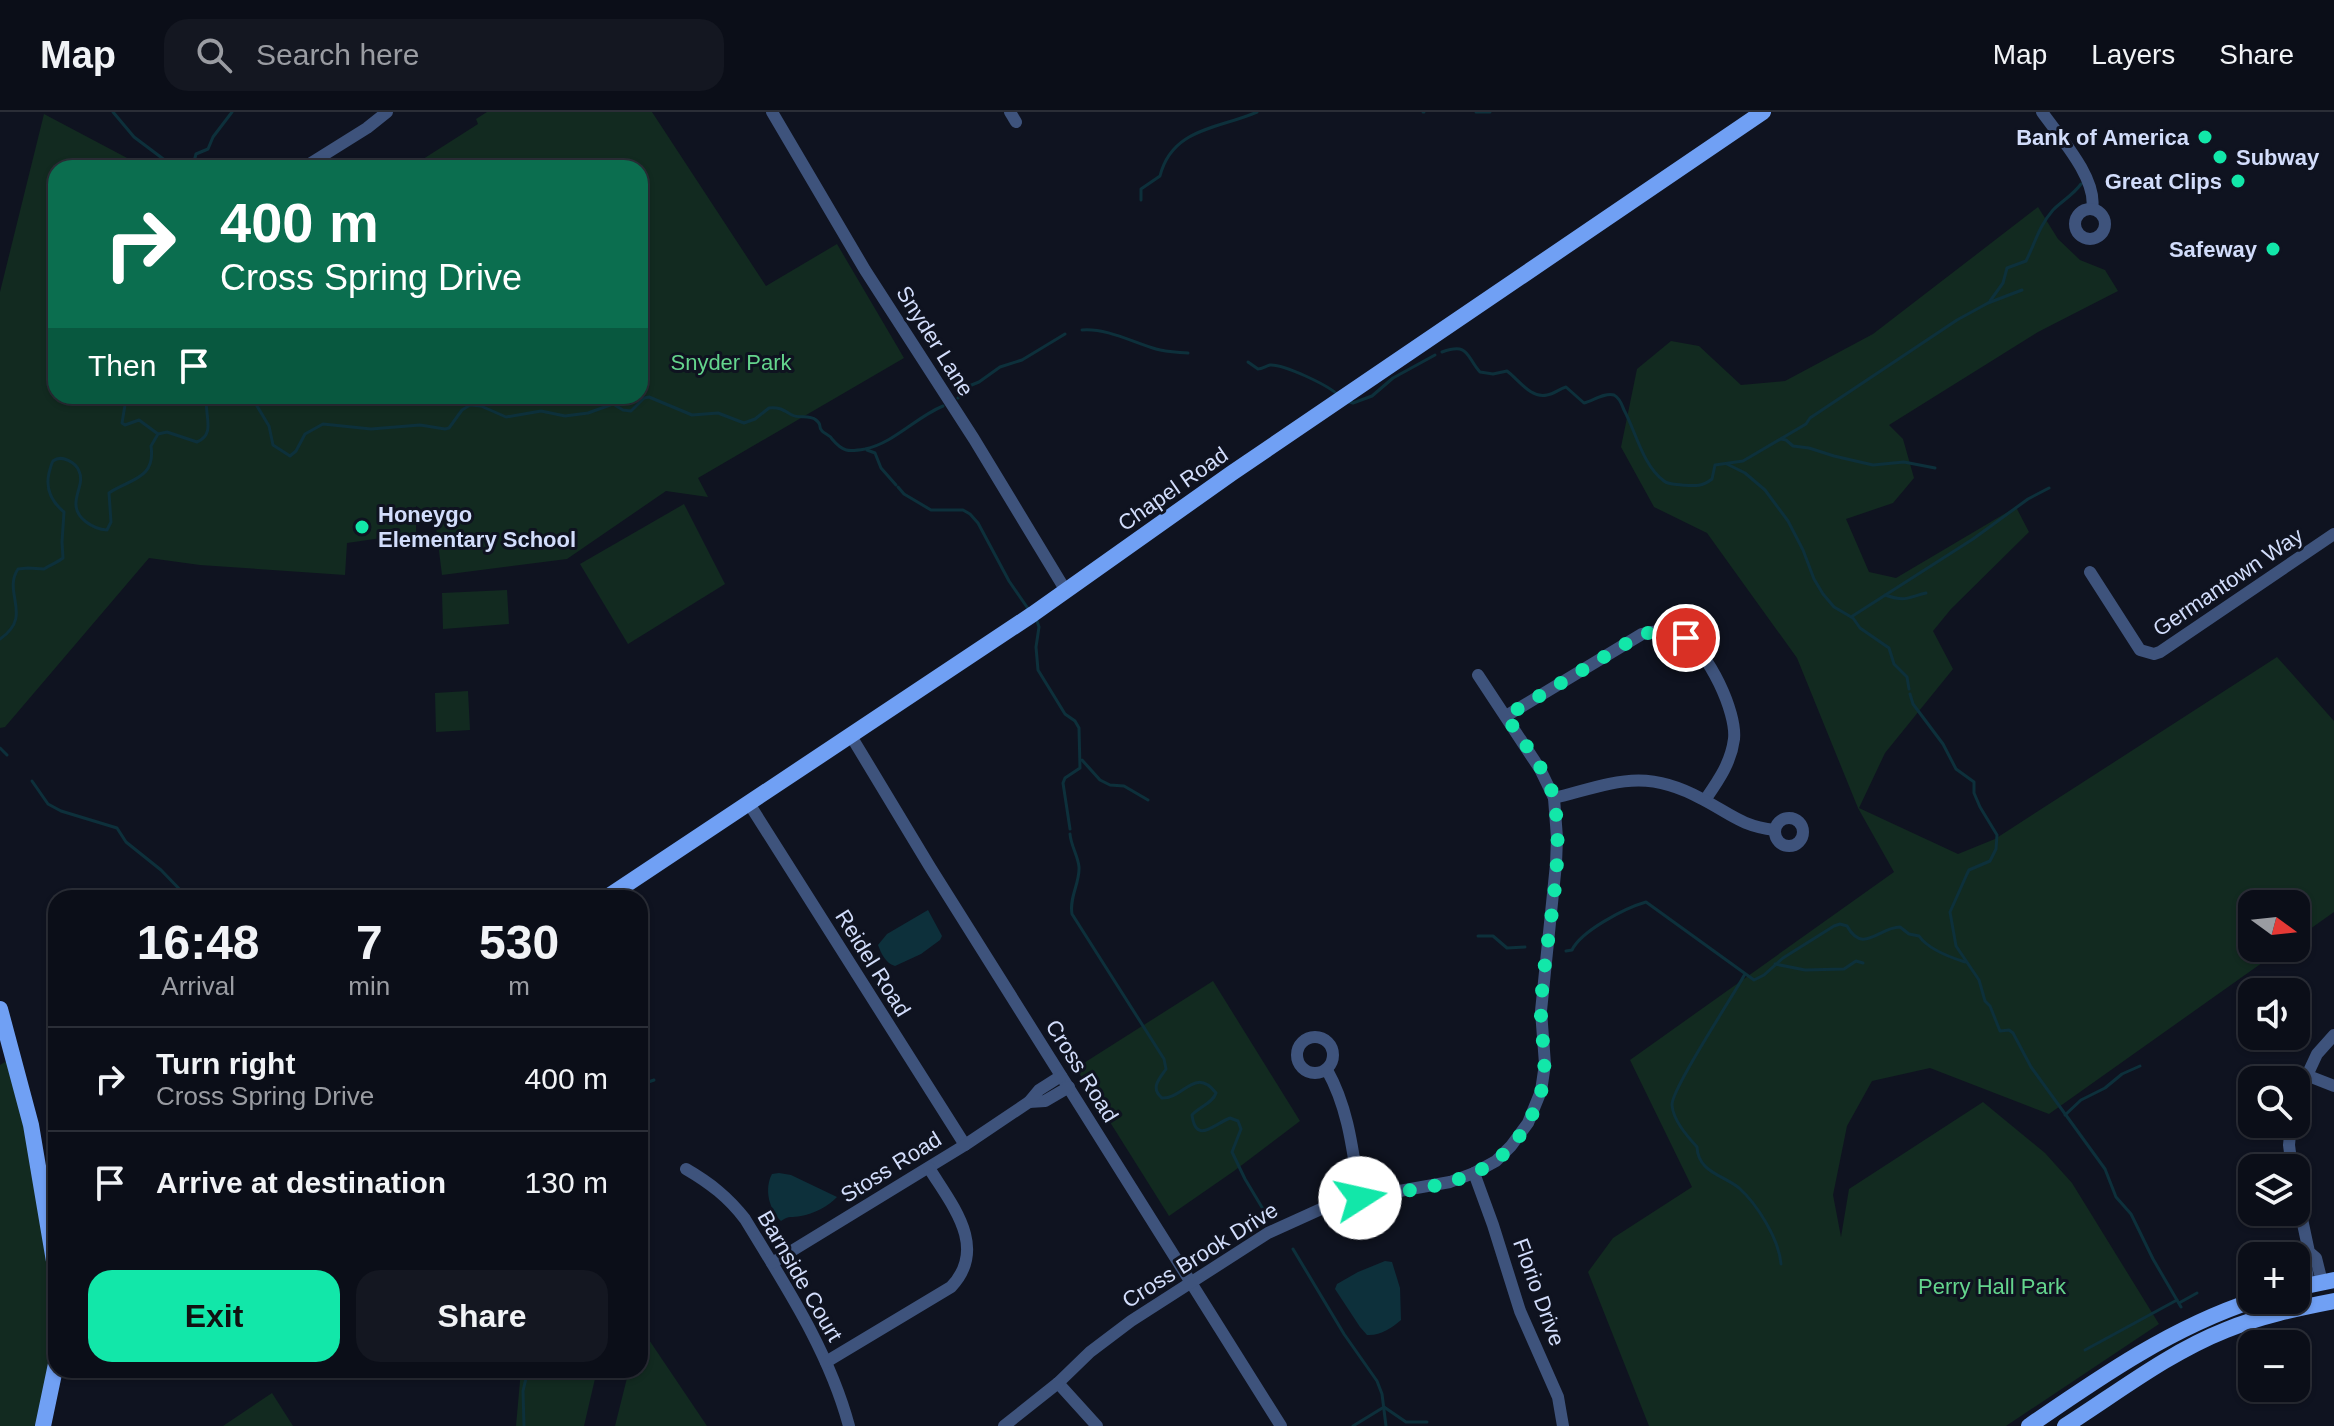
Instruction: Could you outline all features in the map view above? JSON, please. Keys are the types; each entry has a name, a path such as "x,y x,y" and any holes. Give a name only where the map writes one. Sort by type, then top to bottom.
{"street":[{"path":"316,160 387,112"},
{"name":"Snyder Lane","path":"772,112 865,270 974,439 1066,591"},
{"name":"Chapel Road","path":"618,890 1066,591 1338,401 1763,112"},
{"path":"2042,112 2086,179 2094,200 2092,209"},
{"name":"Germantown Way","path":"2090,572 2140,650 2154,654 2334,534"},
{"path":"1506,716 1642,634 1660,631 1686,638 1697,648 1715,675 1730,705 1734,723 1728,764 1705,800"},
{"name":"Cross Brook Drive","path":"1004,1426 1131,1321 1268,1233 1321,1209 1360,1198 1450,1182 1474,1173 1496,1161 1528,1123 1541,1091 1545,1064 1541,1011 1557,838 1554,798 1540,769 1478,675"},
{"name":"Cross Road","path":"851,736 1281,1426"},
{"path":"1554,798 1621,781 1672,784 1743,823 1775,830"},
{"name":"Reidel Road","path":"748,802 965,1145"},
{"path":"0,1009 6,1052 31,1125 48,1224"},
{"path":"2310,1067 2334,1035"},
{"path":"1327,1070 1339,1091 1347,1119 1360,1198"},
{"path":"2310,1077 2334,1086"},
{"name":"Stoss Road","path":"772,1263 965,1145 1029,1102 1039,1090 1065,1081"},
{"path":"826,1362 951,1287 960,1278 967,1252 967,1238 963,1225 929,1168"},
{"name":"Barnside Court","path":"686,1169 716,1187 745,1219 811,1331 826,1362 849,1426"},
{"name":"Florio Drive","path":"1474,1173 1520,1311 1558,1397 1563,1426"},
{"path":"2303,1226 2309,1252 2316,1258 2315,1284"},
{"path":"2065,1426 2184,1351 2226,1330 2272,1315 2334,1301"},
{"path":"2029,1426 2175,1333 2238,1305"},
{"path":"43,1426 53,1378"},
{"path":"1058,1383 1097,1426"}],"green space":[{"name":"Snyder Park","path":"487,112 652,112 766,286 837,244 904,358 698,478 708,497 666,491 567,559 442,575 435,519 416,506 416,533 347,543 345,575 200,565 149,558 5,727 0,728 0,292 44,114 131,160 48,160 48,404 648,404 648,160 422,160 478,124 476,119"},
{"name":"Perry Hall Park","path":"2038,207 2058,239 2080,260 2105,270 2118,291 2038,332 1889,425 1903,439 1914,478 1893,503 1846,519 1869,572 1896,578 2016,507 2029,532 1933,631 1953,669 1885,753 1859,808 1958,854 1995,839 2277,657 2334,721 2334,912 2310,929 2310,890 2238,890 2238,962 2263,962 2049,1114 1930,1068 1872,1081 1847,1126 1833,1195 1841,1237 1849,1189 1983,1102 2045,1153 2072,1183 2159,1324 2006,1426 1649,1426 1588,1272 1613,1238 1692,1187 1630,1060 1894,872 1858,808 1797,658 1707,533 1654,507 1621,447 1637,369 1671,341 1699,346 1741,385 1785,381 1873,334"},
{"path":"684,504 725,584 628,644 580,564"},
{"path":"507,590 509,624 443,629 442,593"},
{"path":"468,691 470,730 436,732 435,693"},
{"path":"1213,981 1300,1121 1169,1216 1076,1068"},
{"path":"10,1059 27,1131 48,1258 48,1378 38,1426 0,1426 0,1065"},
{"path":"648,1338 707,1426 615,1426 627,1378 648,1378"},
{"path":"520,1378 595,1378 584,1426 516,1426"},
{"path":"272,1393 293,1426 223,1426"}],"water":[{"path":"928,910 942,936 940,940 921,954 895,966 889,963 878,945 887,934"},
{"path":"772,1174 791,1175 837,1197 816,1211 781,1221 771,1205 768,1192"},
{"path":"1385,1261 1392,1262 1400,1288 1401,1320 1386,1331 1367,1335 1335,1289 1337,1284 1358,1272"}],"waterway":[{"path":"113,112 134,137 165,160"},
{"path":"194,160 196,154 208,149 232,112"},
{"path":"1141,200 1141,189 1160,176 1166,160 1186,139 1257,112"},
{"path":"1476,112 1490,112"},
{"path":"1990,301 2003,283 2007,268 2026,261 2048,216 2081,184"},
{"path":"1442,352 1463,350 1480,372 1493,374 1507,371 1536,394 1550,394 1566,387 1584,403 1614,395 1645,458 1657,475 1670,484 1691,486 1712,479 1715,465 1743,461 1806,424 1810,418 1957,320 1988,303 2022,290"},
{"path":"1082,330 1110,333 1160,350 1188,353"},
{"path":"958,398 964,388 1000,367 1022,360 1065,334"},
{"path":"1346,401 1353,403 1372,396 1393,378 1435,355"},
{"path":"1248,362 1258,369 1270,365 1285,368 1337,394"},
{"path":"648,397 692,415 718,413 744,423 769,408 779,408 795,416 813,418 839,446 854,451 886,441 943,406"},
{"path":"125,404 122,423 125,425 139,420 158,434"},
{"path":"0,639 15,622 13,587 18,569 44,569 63,558 64,512 53,500 48,485 53,461 64,459 77,468 81,479 76,503 78,513 91,525 107,530 111,522 109,493 145,472 150,465 151,446 158,434 167,432 197,442 203,438 208,428 206,404"},
{"path":"256,404 269,426 273,445 290,456 305,434 323,424 371,429 420,425 445,429 470,405 481,406 506,417 541,411 565,416 588,413 613,404"},
{"path":"613,404 631,411 638,404"},
{"path":"1781,439 1793,446 1873,465 1904,462 1935,468"},
{"path":"867,450 875,453 881,468 896,485"},
{"path":"1727,464 1745,473 1765,490 1788,521 1823,594 1834,607 1853,618 1860,628 1889,648 1894,664 1907,677 1909,689"},
{"path":"898,487 931,510 963,510 970,514 1029,610"},
{"path":"1851,617 2049,488"},
{"path":"1885,595 1902,599 1926,593"},
{"path":"1036,618 1039,627 1036,647 1038,670 1065,714 1079,728 1080,768 1065,778 1063,783 1070,829"},
{"path":"1910,694 1913,704 1943,744 1956,769 1974,782 1974,793 1980,807 1997,835 1996,849 1990,861 1969,870 1950,912 1956,946 1979,980 1985,1001 2000,1031 2013,1033 2031,1067 2105,1169 2116,1197 2131,1214 2181,1307"},
{"path":"0,748 7,755"},
{"path":"1082,760 1100,780 1110,785 1124,786 1148,800"},
{"path":"32,781 48,804 117,828 126,842 180,890"},
{"path":"1070,834 1079,867 1072,914 1164,1059 1166,1069 1157,1084 1158,1094 1162,1098 1169,1097 1195,1083 1209,1086 1216,1093 1212,1100 1192,1115 1194,1124 1202,1131 1230,1118 1238,1121 1241,1129 1232,1152 1263,1209"},
{"path":"1566,951 1572,950 1584,935 1604,921 1646,902 1754,980 1783,958 1840,924 1865,939 1900,927 1909,934 1919,936 1939,952 1965,962"},
{"path":"1478,936 1493,936 1507,948 1525,947"},
{"path":"1775,964 1805,970 1844,969 1856,961 1863,963"},
{"path":"1745,974 1691,1063 1672,1105 1678,1122 1697,1147 1702,1162 1712,1172 1739,1188 1760,1212 1772,1233 1781,1264"},
{"path":"2065,1115 2081,1100 2140,1066"},
{"path":"648,1082 654,1080"},
{"path":"1293,1249 1344,1334 1377,1381 1386,1426"},
{"path":"2179,1303 2197,1293"},
{"path":"2085,1350 2177,1300"},
{"path":"524,1426 523,1391 526,1378"},
{"path":"1384,1407 1406,1422 1427,1422"},
{"path":"1353,1426 1384,1407"}],"place":[{"name":"Bank of America","path":"2205,137"},
{"name":"Subway","path":"2220,157"},
{"name":"Great Clips","path":"2238,181"},
{"name":"Safeway","path":"2273,249"},
{"name":"Honeygo Elementary School","path":"362,527"}],"route":[{"path":"1360,1198 1450,1182 1496,1161 1528,1123 1541,1091 1545,1064 1541,1011 1543,969 1556,864 1554,798 1540,769 1506,716 1631,638 1660,631 1686,638"}]}
